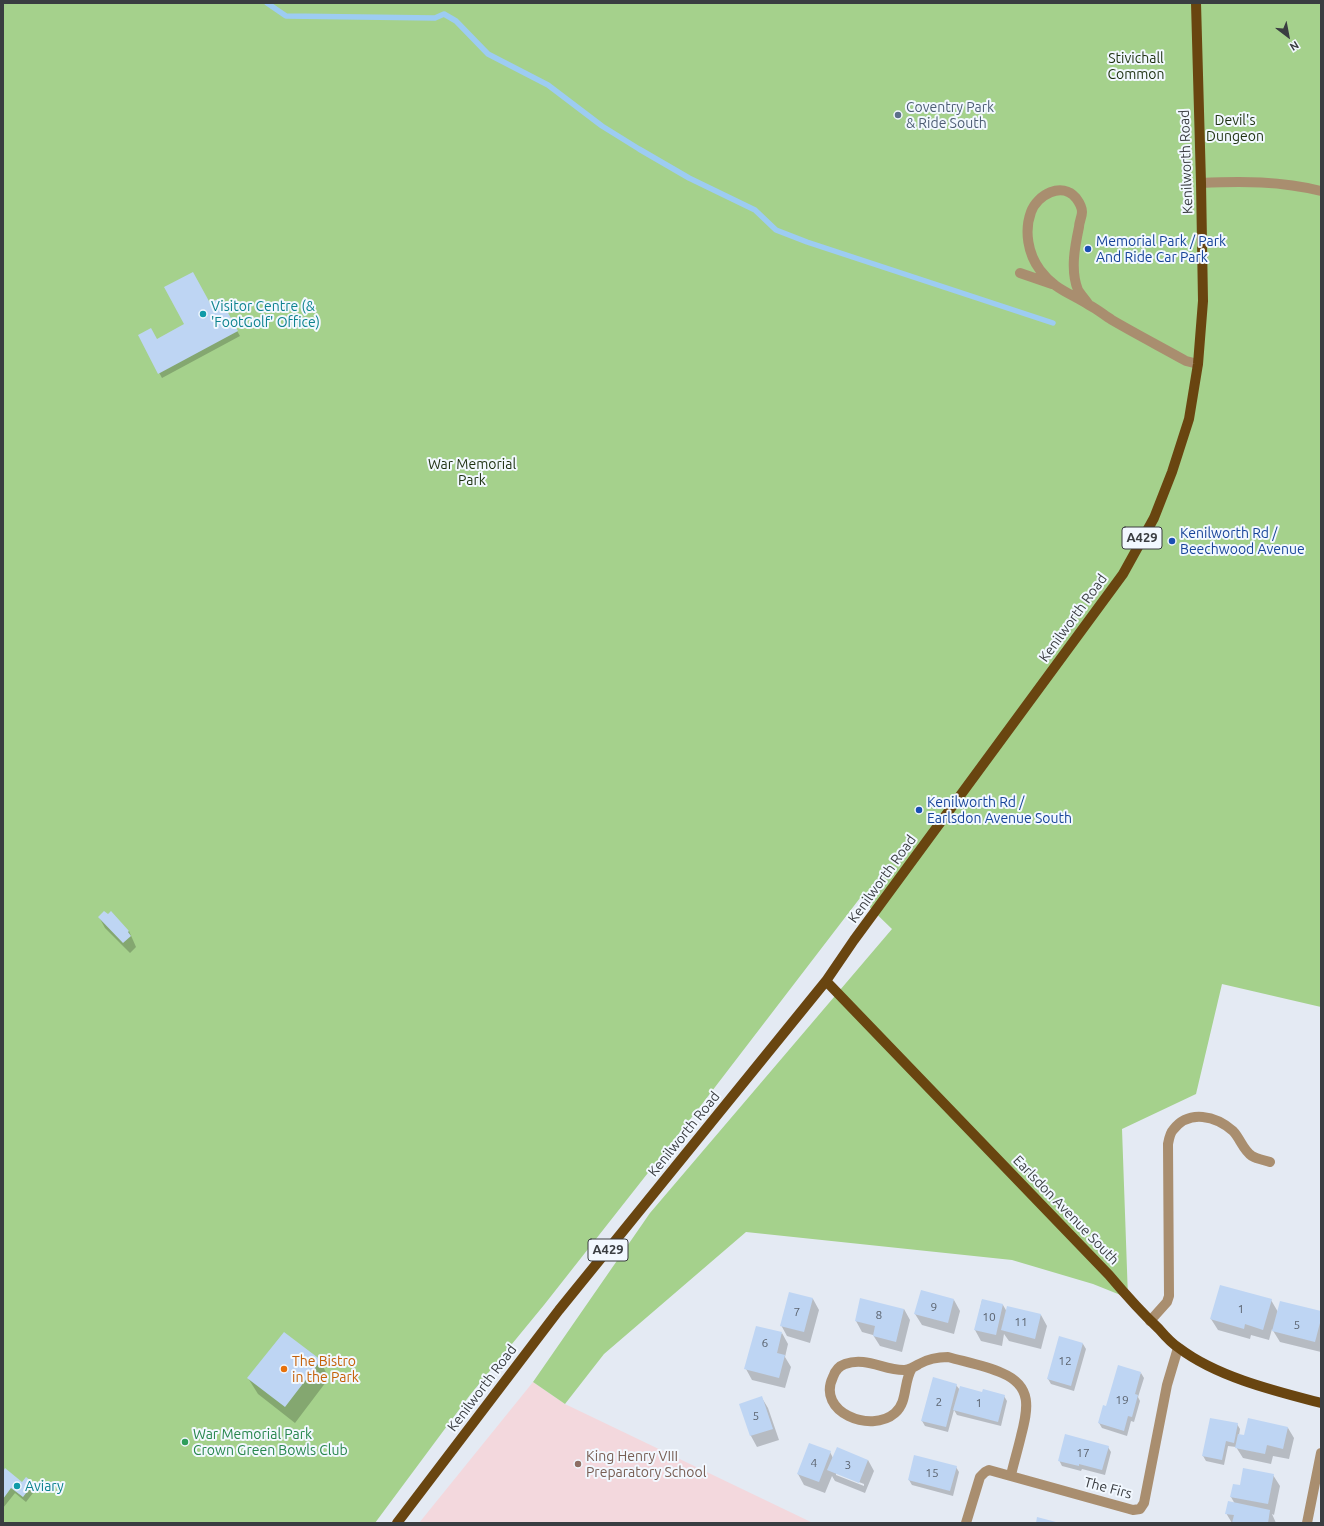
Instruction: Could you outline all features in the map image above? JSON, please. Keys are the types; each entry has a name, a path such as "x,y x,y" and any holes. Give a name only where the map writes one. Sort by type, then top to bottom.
{"main road":[{"name":"Kenilworth Road","path":"397,1523 559,1310 826,981 1123,574 1154,518 1172,472 1189,419 1198,364 1203,301 1196,3"},
{"name":"Earlsdon Avenue South","path":"826,981 1109,1275 1150,1321 1178,1348 1215,1369 1253,1384 1321,1403"}],"street":[{"path":"1201,183 1245,181 1298,185 1321,191"},
{"path":"1052,284 1040,270 1031,254 1028,240 1028,223 1034,205 1042,196 1051,191 1060,190 1068,192 1080,203 1082,212 1075,246 1075,277 1079,290 1089,305"},
{"path":"1020,273 1052,284 1067,294 1180,357 1198,364"},
{"path":"1150,1321 1167,1302 1169,1296 1168,1144 1172,1131 1181,1122 1195,1117 1206,1116 1220,1121 1234,1132 1251,1155 1270,1162"},
{"name":"The Firs","path":"966,1523 980,1477 989,1470 1134,1510 1140,1509 1144,1503 1167,1385 1178,1348"},
{"path":"912,1368 907,1378 904,1398 901,1406 897,1412 885,1419 872,1422 847,1415 835,1407 832,1401 830,1395 831,1381 839,1367 845,1364 859,1362 892,1369 906,1370 927,1360 948,1357 1001,1372 1018,1384 1023,1391 1027,1408 1011,1475"},
{"path":"1307,1523 1321,1453"}],"shaded area":[{"name":"King Henry VIII Preparatory School","path":"533,1382 565,1404 813,1523 419,1523"}],"green space":[{"name":"War Memorial Park","path":"3,3 1321,3 1321,1007 1222,984 1196,1094 1122,1129 1128,1298 1093,1284 1012,1260 746,1232 604,1354 565,1404 533,1382 650,1213 892,929 860,898 699,1108 544,1305 470,1395 375,1523 3,1523"}],"building":[{"name":"Visitor Centre (& 'FootGolf' Office)","path":"193,272 210,303 220,298 238,331 158,374 138,335 151,328 157,339 184,324 164,287"},
{"path":"104,911 108,914 111,911 129,931 128,932 131,936 123,943 98,917"},
{"path":"1220,1285 1272,1299 1263,1330 1245,1324 1244,1329 1210,1319"},
{"path":"921,1290 954,1299 948,1323 914,1314"},
{"path":"789,1292 813,1298 804,1332 780,1326"},
{"path":"860,1298 904,1309 896,1342 873,1336 875,1326 855,1321"},
{"path":"982,1299 1003,1304 996,1335 974,1330"},
{"path":"1280,1301 1321,1311 1321,1319 1315,1342 1272,1331"},
{"path":"1007,1306 1041,1314 1035,1339 1001,1330"},
{"path":"756,1326 782,1332 777,1353 785,1355 779,1378 744,1369"},
{"name":"The Bistro in the Park","path":"284,1332 321,1360 285,1407 247,1378"},
{"path":"1059,1336 1083,1343 1071,1386 1047,1379"},
{"path":"1118,1365 1141,1372 1135,1394 1138,1395 1132,1417 1128,1416 1124,1431 1098,1423 1103,1405 1106,1406"},
{"path":"933,1377 957,1384 946,1427 921,1421"},
{"path":"960,1386 982,1392 983,1389 1005,1395 998,1422 953,1410"},
{"path":"762,1396 773,1429 750,1436 739,1404"},
{"path":"1210,1418 1238,1423 1234,1443 1226,1441 1222,1460 1202,1456"},
{"path":"1248,1418 1288,1427 1283,1449 1267,1445 1265,1454 1235,1448 1238,1434 1244,1435"},
{"path":"1065,1434 1109,1446 1102,1470 1079,1464 1079,1466 1058,1461"},
{"path":"809,1443 831,1451 819,1482 797,1474"},
{"path":"837,1447 868,1460 859,1483 827,1470"},
{"path":"914,1455 957,1466 950,1491 908,1480"},
{"name":"Aviary","path":"5,1468 22,1482 26,1477 34,1483 23,1497 11,1488 3,1499 3,1472"},
{"path":"1243,1468 1274,1474 1268,1504 1230,1497 1233,1484 1240,1485"},
{"path":"1228,1501 1270,1510 1268,1523 1232,1523 1234,1515 1225,1514"},
{"path":"1037,1517 1056,1522 1056,1523 1036,1523"}],"waterway":[{"path":"267,3 286,16 435,18 444,14 456,21 488,54 548,85 602,126 639,149 689,178 755,210 776,230 807,242 1053,323"}],"place":[{"name":"Coventry Park & Ride South","path":"898,115"},
{"name":"Memorial Park / Park And Ride Car Park","path":"1088,249"},
{"name":"Visitor Centre (& 'FootGolf' Office)","path":"203,314"},
{"name":"Kenilworth Rd / Beechwood Avenue","path":"1172,541"},
{"name":"Kenilworth Rd / Earlsdon Avenue South","path":"919,810"},
{"name":"The Bistro in the Park","path":"284,1369"},
{"name":"War Memorial Park Crown Green Bowls Club","path":"185,1442"},
{"name":"King Henry VIII Preparatory School","path":"578,1464"},
{"name":"Aviary","path":"17,1486"}],"park label":[{"name":"Stivichall Common","path":"1136,66"},
{"name":"Devil's Dungeon","path":"1235,128"}]}
